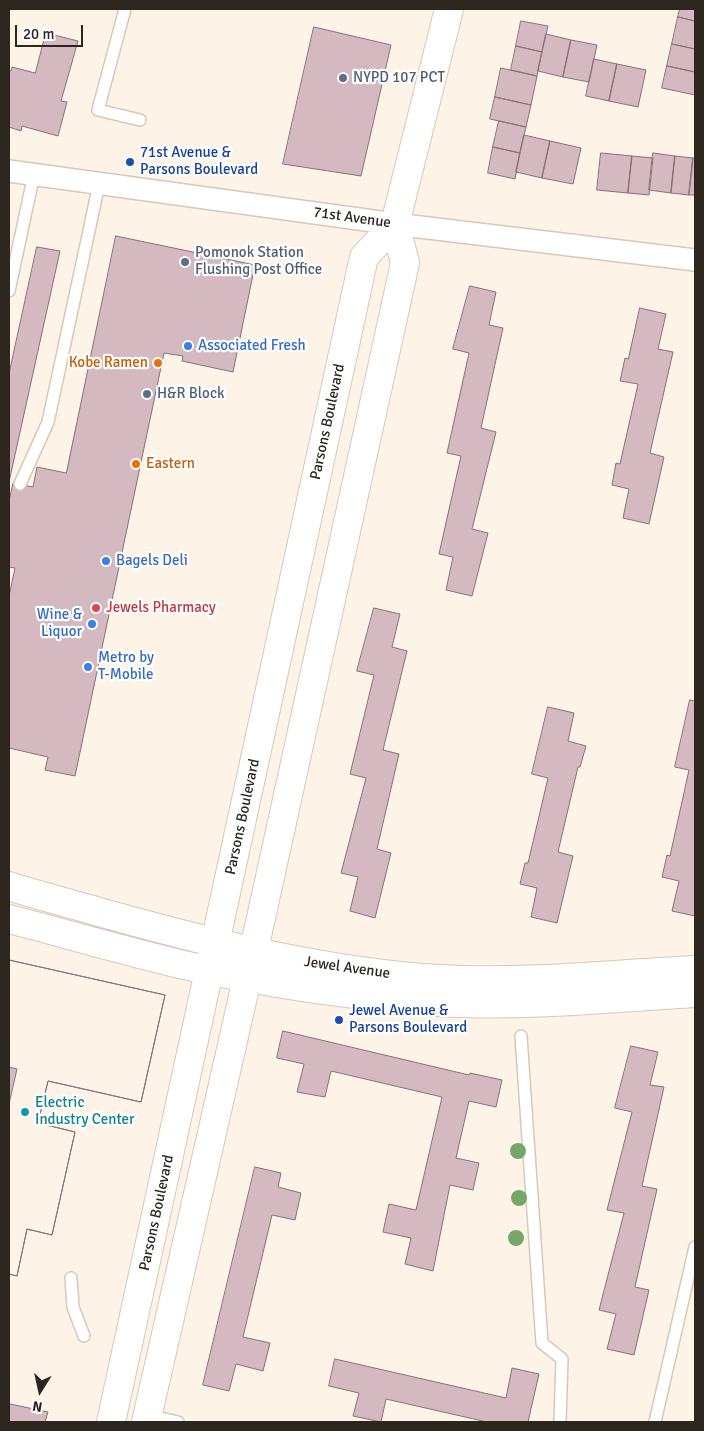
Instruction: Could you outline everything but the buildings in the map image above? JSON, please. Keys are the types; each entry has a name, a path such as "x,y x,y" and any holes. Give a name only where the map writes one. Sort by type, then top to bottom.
{"street":[{"path":"146,1419 253,952 405,263 396,224 449,9"},
{"name":"71st Avenue","path":"9,171 396,224 695,260"},
{"name":"Parsons Boulevard","path":"111,1422 364,257 396,224"},
{"name":"Jewel Avenue","path":"9,886 214,943 253,952 366,972 440,979 508,980 695,970"},
{"name":"Jewel Avenue","path":"9,919 208,970 247,978 365,995 439,1002 509,1004 695,993"}],"lane":[{"path":"125,9 98,110 140,120"},
{"path":"9,291 34,174"},
{"path":"20,484 48,422 99,184"},
{"path":"521,1036 542,1343 562,1360 560,1422"},
{"path":"655,1422 695,1248"},
{"path":"71,1278 73,1306 84,1336"},
{"path":"146,1419 178,1422"}],"place":[{"name":"NYPD 107 PCT","path":"343,78"},
{"name":"71st Avenue & Parsons Boulevard","path":"130,162"},
{"name":"Pomonok Station Flushing Post Office","path":"185,262"},
{"name":"Associated Fresh","path":"188,346"},
{"name":"Kobe Ramen","path":"158,363"},
{"name":"H&R Block","path":"147,394"},
{"name":"Eastern","path":"136,464"},
{"name":"Bagels Deli","path":"106,561"},
{"name":"Jewels Pharmacy","path":"96,608"},
{"name":"Wine & Liquor","path":"92,624"},
{"name":"Metro by T-Mobile","path":"88,667"},
{"name":"Jewel Avenue & Parsons Boulevard","path":"339,1020"},
{"name":"Electric Industry Center","path":"25,1112"}]}
